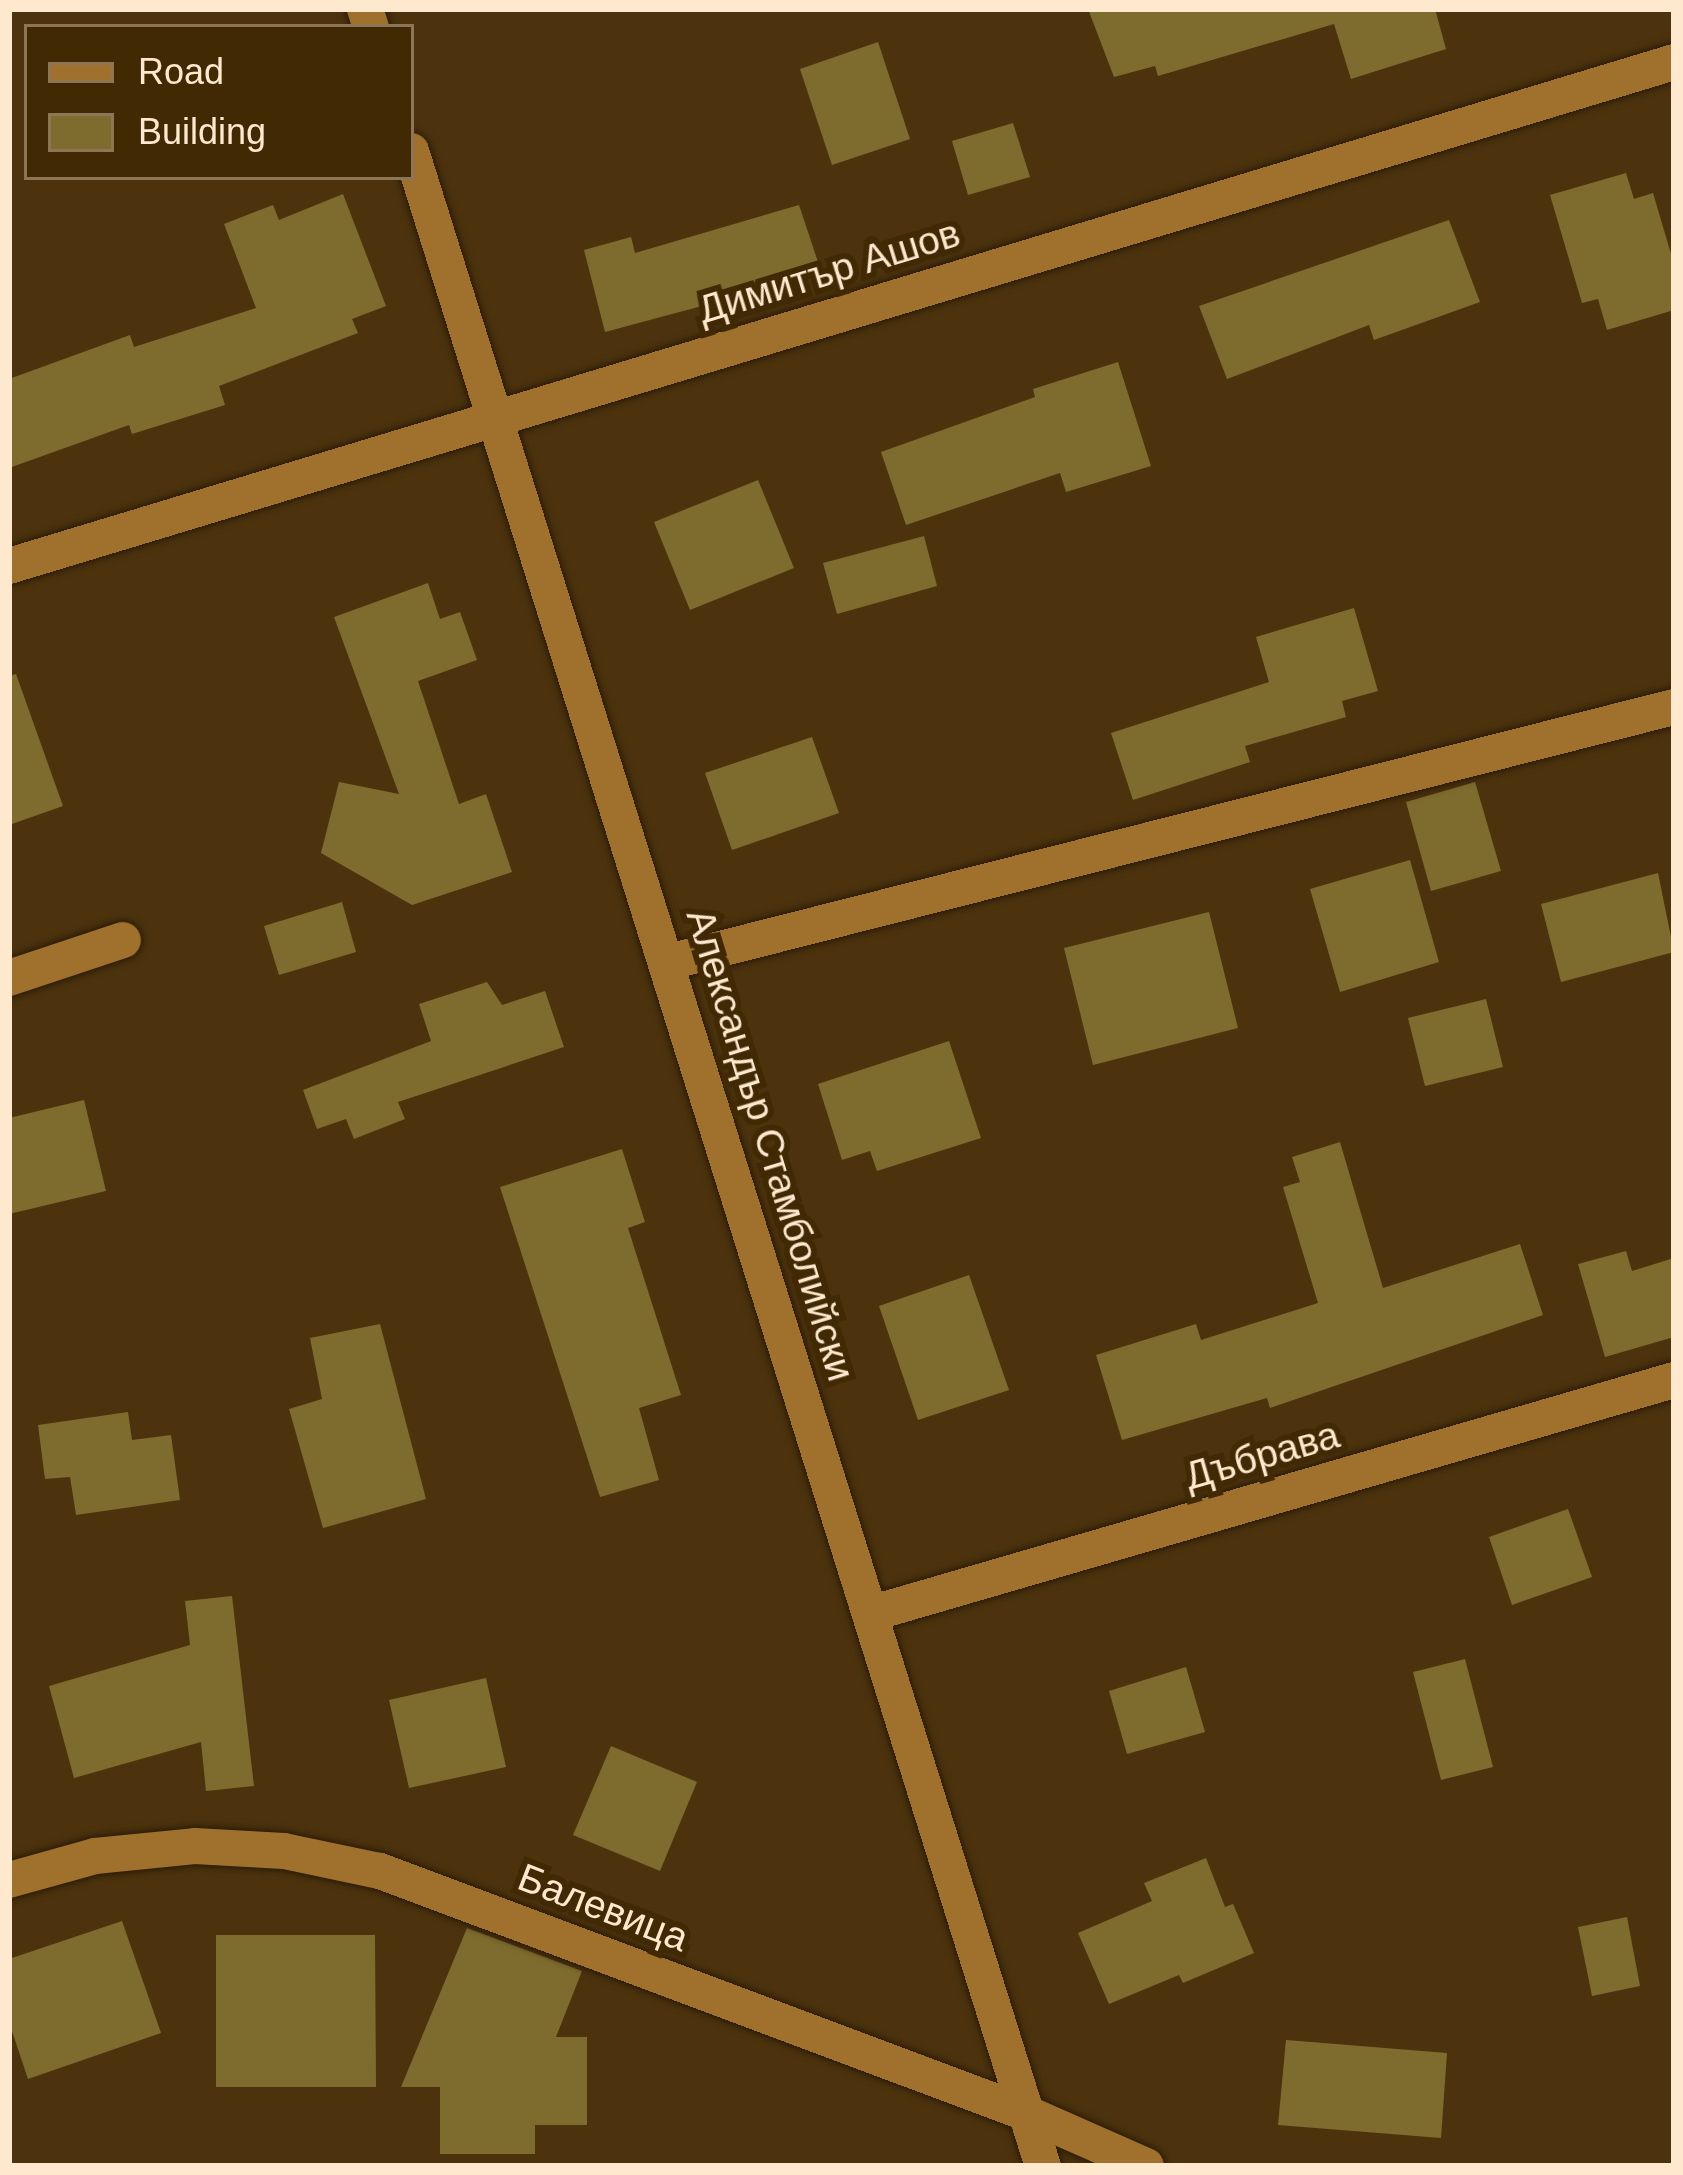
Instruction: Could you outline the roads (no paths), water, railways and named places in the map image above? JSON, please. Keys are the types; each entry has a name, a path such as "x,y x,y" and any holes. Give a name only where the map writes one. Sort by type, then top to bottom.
{"street":[{"name":"Димитър Ашов","path":"9,566 1674,62"},
{"name":"Александър Стамболийски","path":"414,160 1043,2166"},
{"path":"669,962 1674,707"},
{"path":"9,978 123,940"},
{"name":"Дъбрава","path":"872,1613 1674,1380"},
{"name":"Балевица","path":"9,1880 95,1856 195,1846 284,1851 380,1871 1026,2113 1146,2166"}]}
